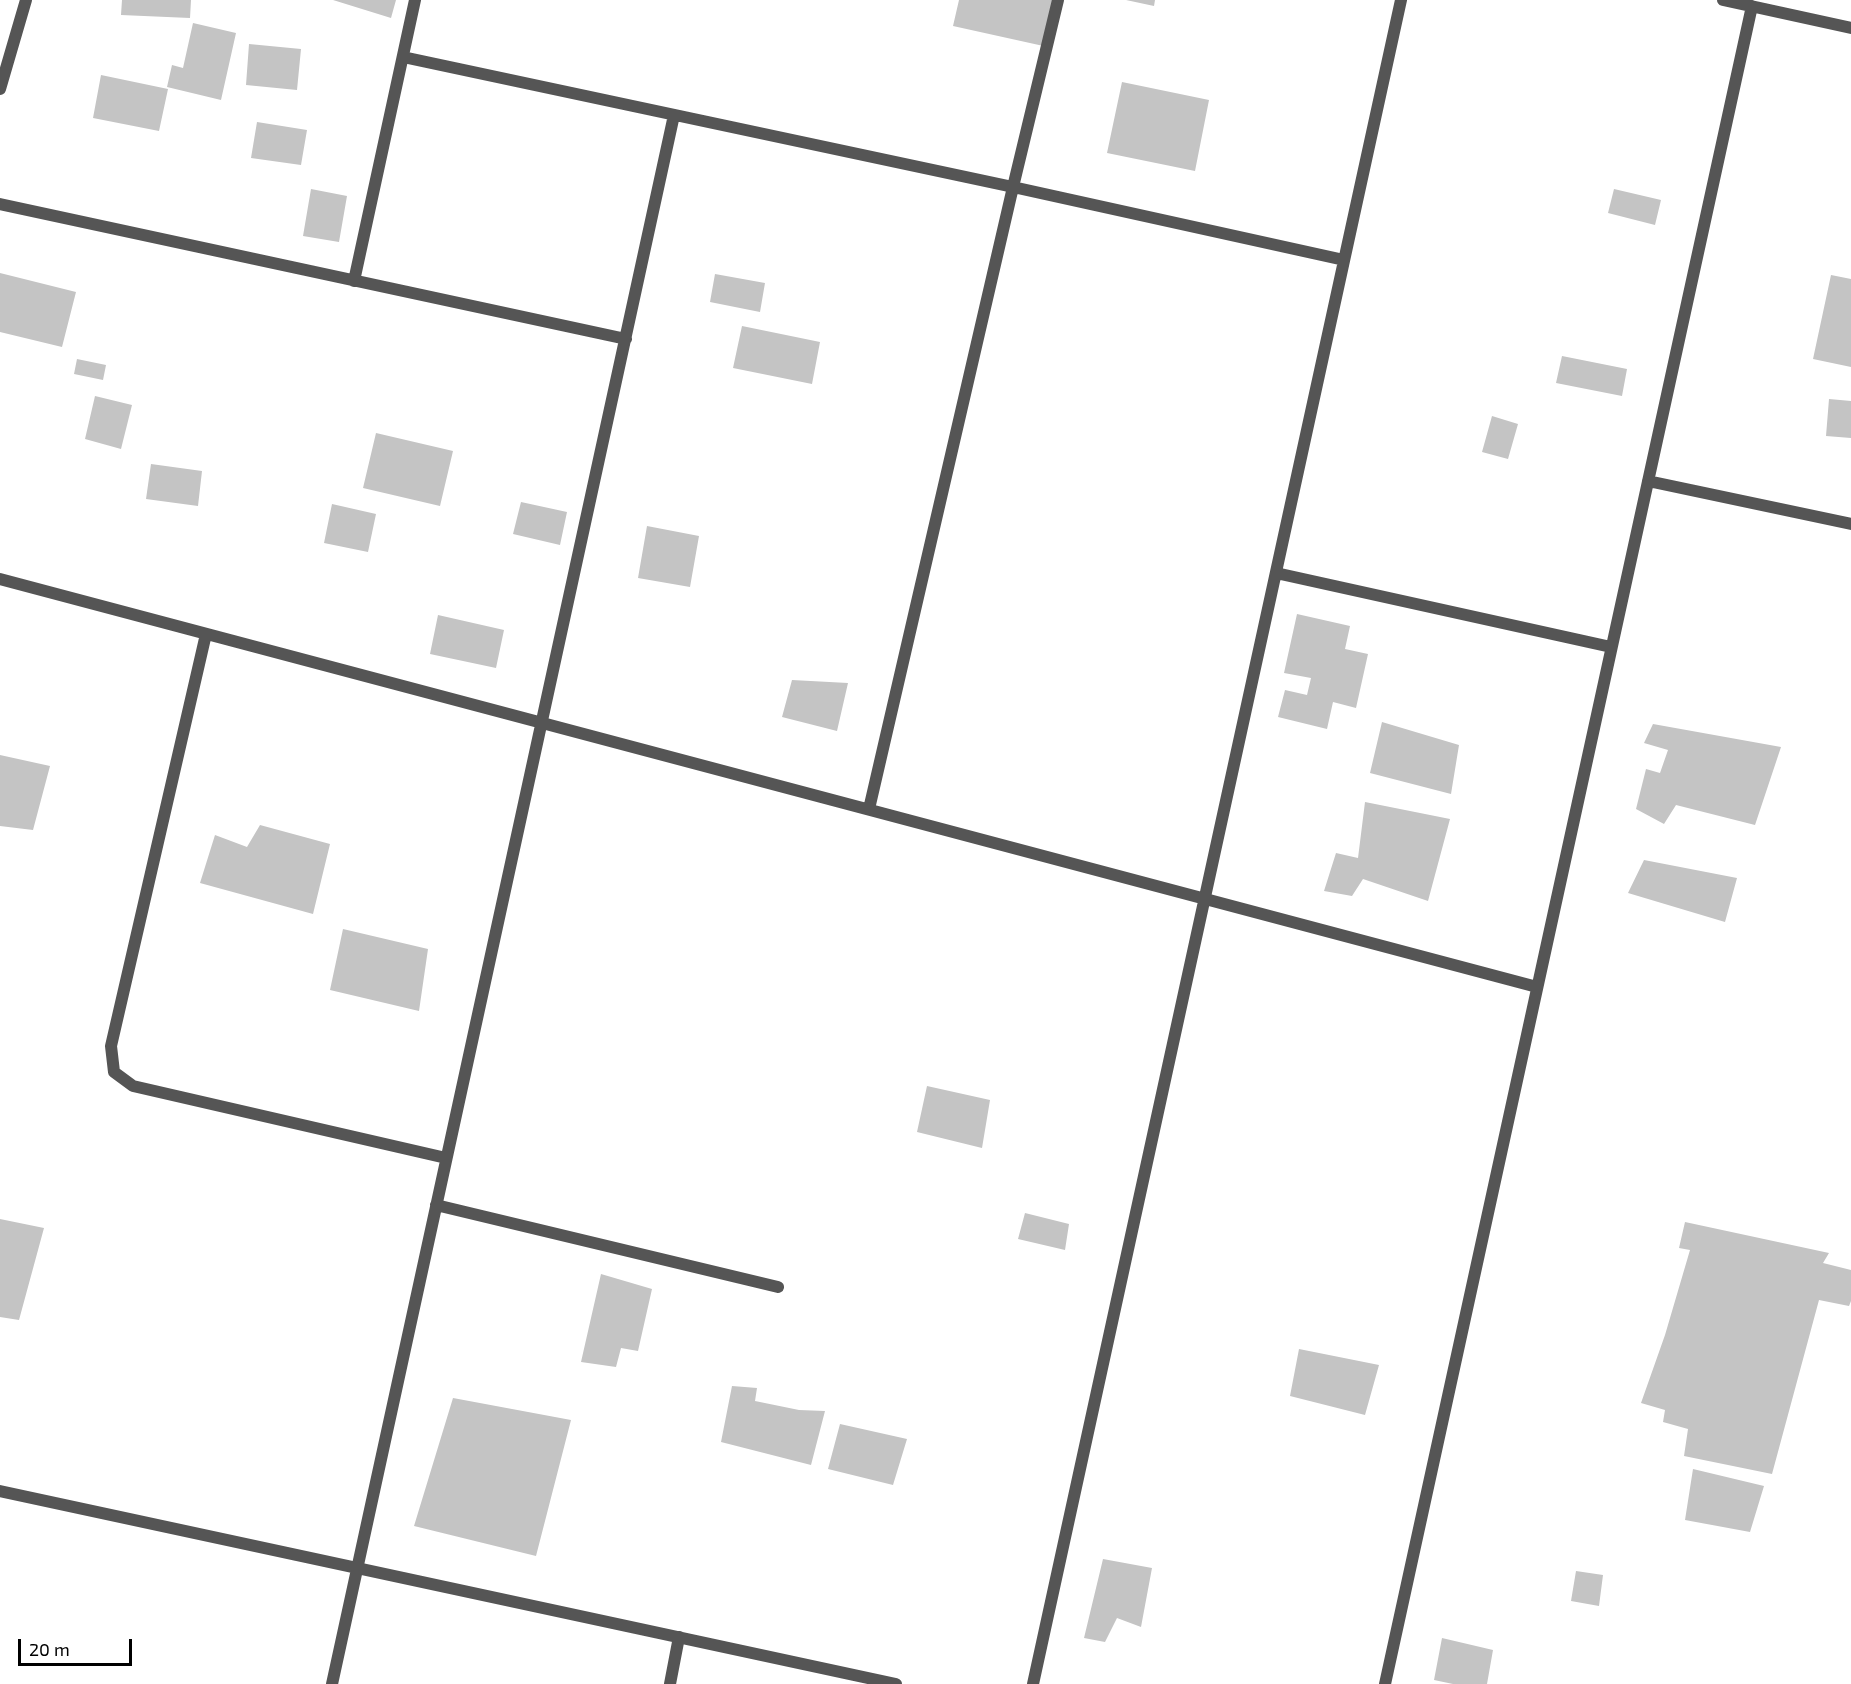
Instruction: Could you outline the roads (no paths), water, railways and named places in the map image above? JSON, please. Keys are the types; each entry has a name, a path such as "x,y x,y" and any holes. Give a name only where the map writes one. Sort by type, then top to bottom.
{"street":[{"path":"0,89 26,0"},
{"path":"354,281 415,0"},
{"path":"869,809 1058,0"},
{"path":"1033,1684 1401,0"},
{"path":"1723,0 1851,27"},
{"path":"1385,1684 1752,6"},
{"path":"403,57 1344,260"},
{"path":"332,1684 674,115"},
{"path":"0,204 626,339"},
{"path":"1648,481 1851,524"},
{"path":"1276,573 1611,647"},
{"path":"0,579 1537,987"},
{"path":"206,634 111,1046 114,1072 133,1086 446,1158"},
{"path":"436,1205 778,1287"},
{"path":"0,1491 896,1684"},
{"path":"670,1684 679,1637"}]}
